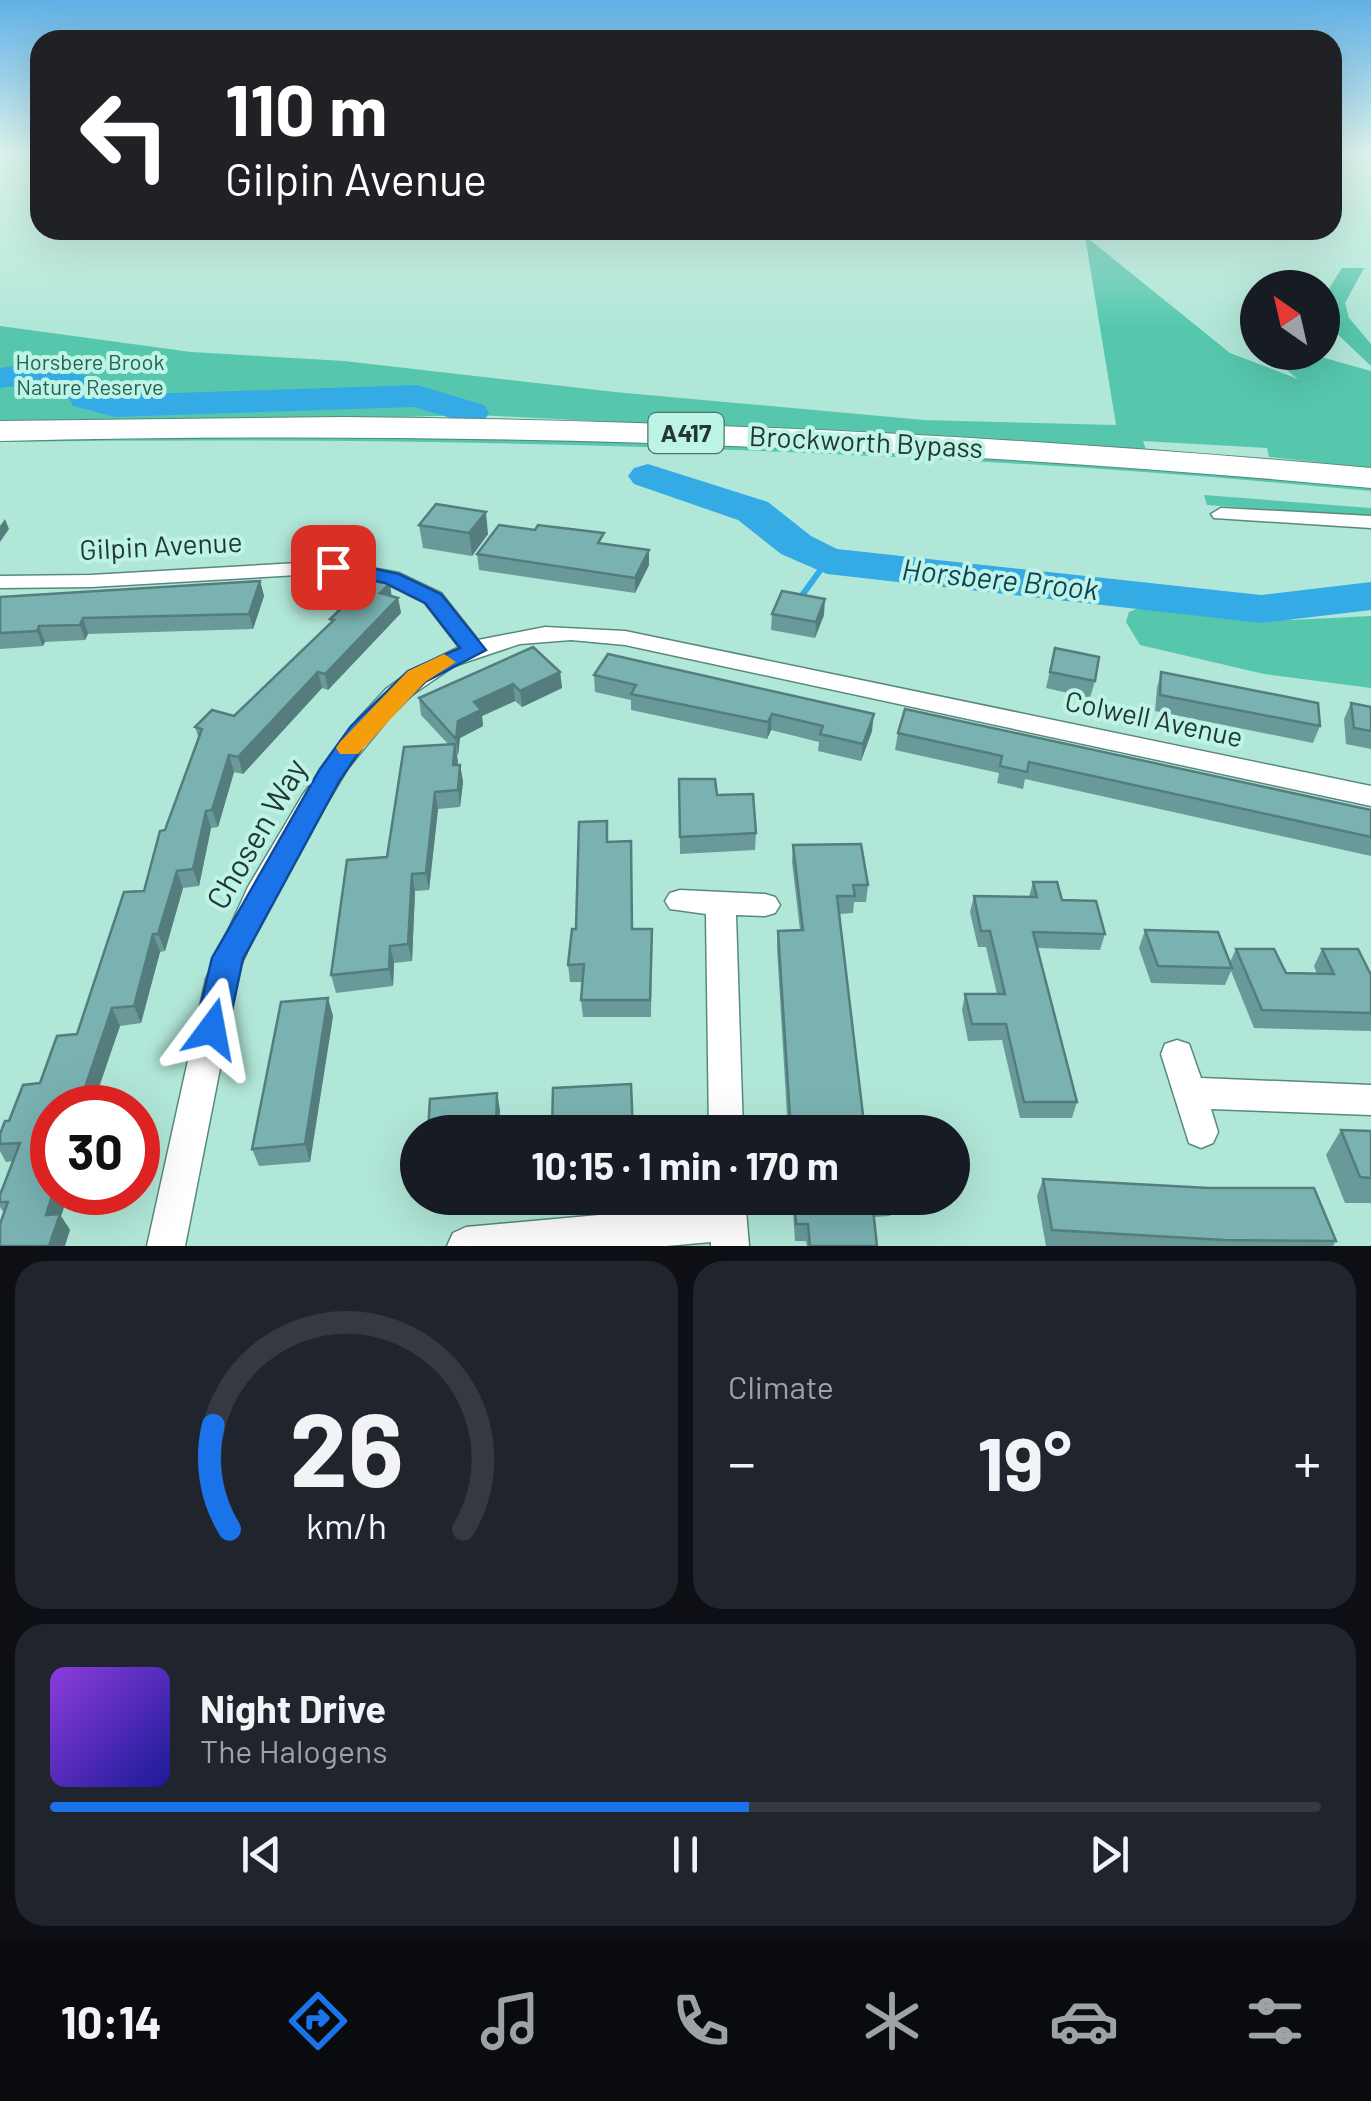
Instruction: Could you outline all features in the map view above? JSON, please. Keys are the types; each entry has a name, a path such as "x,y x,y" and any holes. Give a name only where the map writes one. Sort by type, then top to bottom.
{"highway":[{"name":"Brockworth Bypass","path":"0,431 211,427 714,434 1024,450 1371,478"},
{"name":"Brockworth Bypass","path":"0,449 370,446 744,454 1020,469 1371,496"}],"street":[{"path":"1221,514 1371,522"},
{"name":"Gilpin Avenue","path":"0,582 333,567 391,578 433,598 474,650"},
{"name":"Chosen Way","path":"166,1246 228,958 320,791 360,732 416,677 474,650 540,632 574,631 841,683"},
{"name":"Colwell Avenue","path":"841,683 926,693 1371,796"},
{"path":"680,901 765,905"},
{"path":"721,905 726,1115"},
{"path":"1177,1054 1201,1132"},
{"path":"1189,1093 1371,1100"},
{"path":"466,1246 728,1222"}],"green space":[{"name":"Horsbere Brook Nature Reserve","path":"1086,240 1240,357 1240,370 1274,370 1298,379 1286,370 1340,370 1340,362 1371,371 1371,468 1269,457 1267,448 1143,441 1146,450 478,415 0,427 0,326 191,352 344,361 615,392 924,420 1116,425"},
{"path":"1364,268 1345,303 1349,318 1371,344 1371,366 1340,337 1340,271"},
{"path":"394,433 952,453 1371,485 1371,491 1029,464 686,448 343,441 0,442 0,437"},
{"path":"1204,495 1371,508 1371,517 1207,505"},
{"path":"1149,604 1291,620 1371,616 1371,688 1264,674 1140,645 1126,622 1129,612"}],"building":[{"path":"436,504 486,512 469,533 419,525"},
{"path":"499,525 604,533 598,543 649,550 635,578 477,554"},
{"path":"363,577 390,583 380,593 398,598 325,674 318,672 238,757 229,755 212,810 206,811 193,869 177,871 158,934 153,934 134,1006 112,1008 86,1085 30,1085 30,1215 60,1215 49,1246 0,1246 0,1224 8,1202 0,1202 0,1195 20,1143 0,1144 0,1134 23,1085 40,1083 57,1036 77,1034 124,892 144,891 160,831 165,830 202,729 195,727 212,710 234,716 334,620 330,619 345,605 335,603"},
{"path":"260,581 249,614 83,618 80,625 39,626 37,631 0,633 0,597"},
{"path":"782,591 825,599 816,622 772,614"},
{"path":"533,647 560,672 520,691 513,684 474,702 481,710 458,721 456,739 419,698"},
{"path":"1055,648 1099,657 1095,681 1050,672"},
{"path":"608,654 874,714 863,744 820,734 823,726 772,714 768,722 631,694 636,685 594,675"},
{"path":"1161,672 1318,703 1320,726 1160,695"},
{"path":"1351,703 1371,707 1371,731 1354,728"},
{"path":"905,709 1371,810 1371,837 1029,762 1027,772 1000,766 1002,756 898,733"},
{"path":"455,744 453,765 460,765 458,790 435,792 426,873 412,874 408,944 390,946 389,969 331,975 347,860 387,857 404,747"},
{"path":"679,779 715,779 717,795 753,794 756,833 680,837"},
{"path":"607,821 607,842 631,841 632,929 652,929 650,1000 581,1000 584,964 568,965 572,929 576,929 579,822"},
{"path":"861,844 868,885 853,885 855,896 837,896 863,1115 790,1115 778,931 803,930 793,845"},
{"path":"1033,882 1057,882 1062,900 1096,901 1105,934 1033,932 1077,1102 1024,1102 1006,1024 972,1024 965,994 1005,994 990,931 981,931 974,896 1037,897"},
{"path":"1145,930 1218,932 1232,968 1158,966"},
{"path":"1236,949 1274,949 1286,973 1334,974 1322,949 1358,949 1371,975 1371,1013 1262,1010"},
{"path":"328,998 305,1144 252,1149 281,1002"},
{"path":"631,1084 632,1115 552,1115 553,1088"},
{"path":"497,1093 496,1115 429,1115 430,1099"},
{"path":"1341,1130 1371,1131 1371,1178 1360,1177"},
{"path":"1043,1179 1209,1188 1314,1188 1336,1241 1224,1240 1052,1230"},
{"path":"796,1215 874,1215 877,1246 810,1246 808,1224 796,1224"}],"waterway":[{"name":"Horsbere Brook","path":"0,378 45,372 49,382 79,383 86,398 115,406 417,396 471,413"},
{"name":"Horsbere Brook","path":"648,476 753,511 796,545 827,561 1261,609 1371,596"},
{"path":"803,594 827,561"}],"slow traffic":[{"path":"349,748 416,677 444,662"}],"route":[{"path":"212,1029 228,958 329,776 360,732 416,677 474,650 433,598 391,578 333,567"}]}
